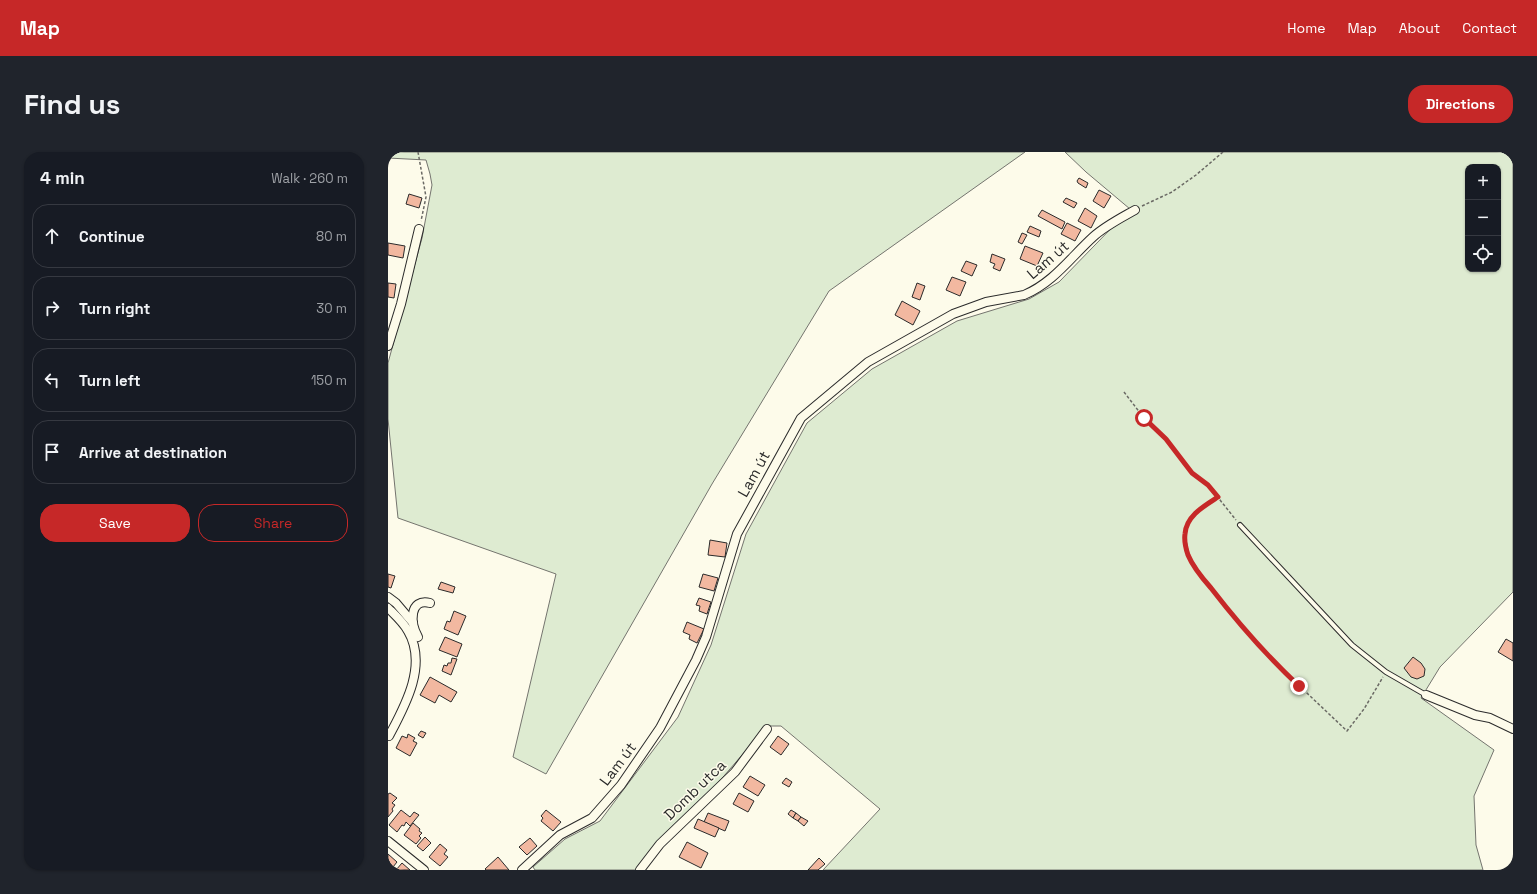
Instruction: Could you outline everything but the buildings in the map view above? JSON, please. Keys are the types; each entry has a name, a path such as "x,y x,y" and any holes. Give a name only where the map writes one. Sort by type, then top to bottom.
{"street":[{"name":"Lam út","path":"522,870 560,835 592,818 621,785 660,728 696,660 706,637 737,534 801,418 868,362 953,314 980,303 1024,295 1032,291 1067,264 1093,237 1135,210"},
{"path":"388,346 419,229"},
{"path":"388,597 396,603 413,623"},
{"path":"418,637 413,629 414,608 422,601 430,603"},
{"path":"388,608 408,631 413,643 416,659 415,673 410,689 402,711 389,736"},
{"path":"1426,695 1475,715 1490,718 1513,729"},
{"name":"Domb utca","path":"640,870 664,840 735,772 767,729"},
{"path":"388,841 424,870"}],"lane":[{"path":"1240,525 1352,645 1386,672 1426,695"}],"path":[{"path":"418,152 426,197 419,229"},
{"path":"1135,210 1172,192 1196,175 1223,152"},
{"path":"1124,392 1144,418 1166,439 1192,473 1208,485 1240,525"},
{"path":"1218,497 1197,511 1187,526 1185,535 1189,557 1219,599 1271,660 1347,731 1372,696 1386,672"}],"green space":[{"path":"388,152 1025,152 829,291 712,484 546,774 513,757 556,574 398,518 388,419 388,363 422,238 432,185 426,160 388,158"},
{"path":"1065,152 1513,152 1513,592 1440,667 1421,698 1494,750 1474,796 1476,845 1483,870 823,870 880,809 781,726 767,726 643,870 535,870 533,867 565,839 600,821 678,717 711,645 746,534 807,423 872,369 957,321 1029,299 1059,282 1130,209"}],"route":[{"path":"1144,418 1166,439 1182,462 1192,473 1208,485 1218,497 1197,511 1190,519 1185,535 1189,557 1237,621 1271,660 1299,686"}]}
